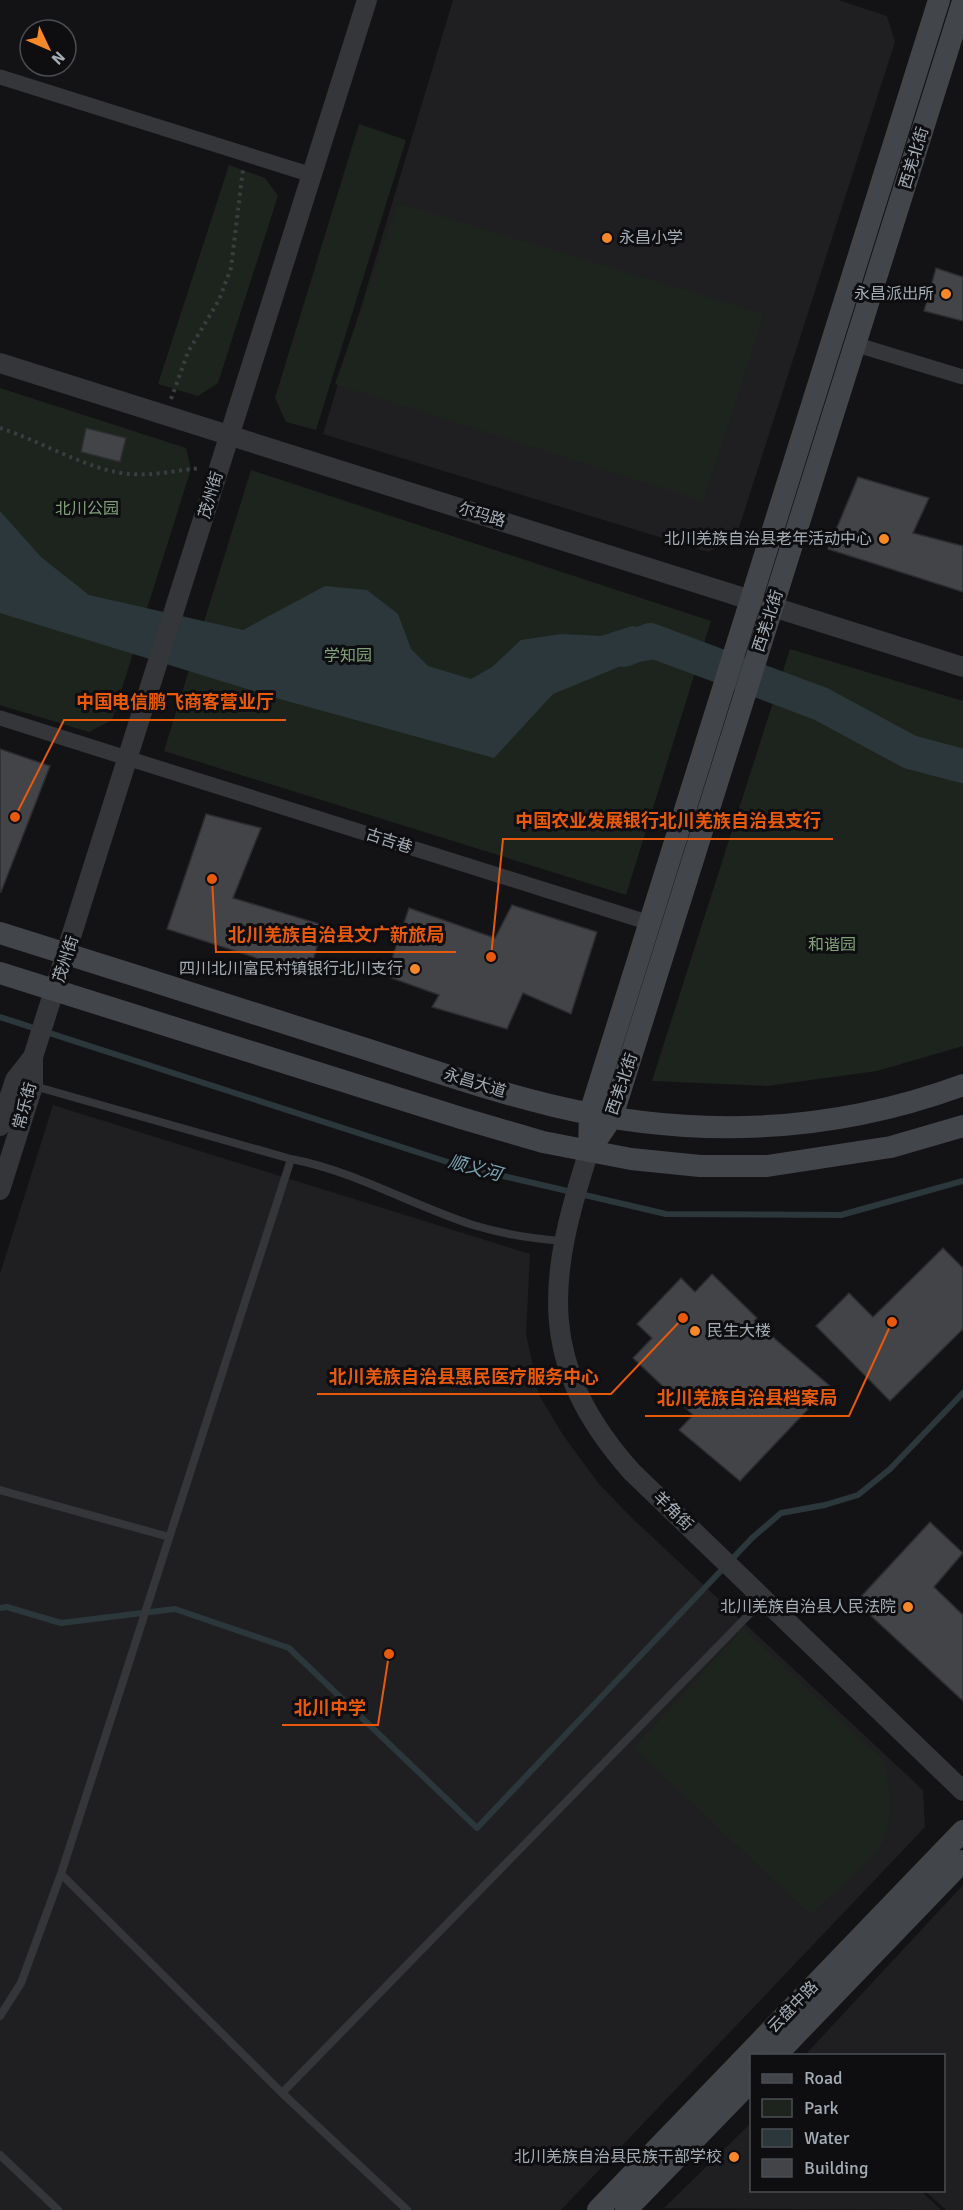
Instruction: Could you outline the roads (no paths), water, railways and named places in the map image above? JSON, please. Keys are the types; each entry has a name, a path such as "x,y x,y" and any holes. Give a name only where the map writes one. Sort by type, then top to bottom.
{"main road":[{"name":"西羌北街","path":"589,1151 590,1113 938,0"},
{"name":"西羌北街","path":"589,1151 612,1117 962,6"},
{"name":"永昌大道","path":"0,933 474,1083 554,1106 612,1117 702,1128 765,1128 883,1110 963,1085"},
{"path":"0,973 460,1118 543,1142 631,1159 700,1166 767,1166 891,1147 963,1126"},
{"name":"云盘中路","path":"598,2210 963,1831"},
{"name":"云盘中路","path":"776,2054 963,1861"},
{"path":"626,2210 750,2082"}],"street":[{"name":"茂州街","path":"56,990 367,0"},
{"path":"938,0 962,6"},
{"path":"0,76 312,174"},
{"path":"854,344 963,377"},
{"name":"尔玛路","path":"0,363 963,667"},
{"name":"古吉巷","path":"0,718 650,923"},
{"name":"常乐街","path":"0,1190 33,1086 33,1057 56,990"},
{"name":"常乐街","path":"0,1126 15,1080 33,1057"},
{"name":"羊角街","path":"589,1151 565,1233 557,1294 559,1330 577,1393 593,1422 613,1450 963,1791"}],"lane":[{"path":"33,1086 291,1160 326,1166 473,1224 528,1238 565,1233"},
{"path":"0,2016 21,1983 61,1874 291,1160"},
{"path":"0,1491 170,1537"},
{"path":"282,2093 764,1599"},
{"path":"61,1874 282,2093 407,2210"},
{"path":"0,2155 58,2210"}],"water":[{"path":"0,511 41,557 89,595 243,630 325,586 367,590 398,614 411,649 428,666 471,679 492,667 521,640 561,634 601,636 632,626 670,633 668,657 626,664 553,694 494,758 283,700 0,613"}],"waterway":[{"path":"624,650 650,640 821,704 910,752 963,766"},
{"name":"顺义河","path":"0,1017 460,1166 666,1214 841,1215 963,1181"},
{"path":"0,1608 7,1607 61,1623 175,1609 289,1648 477,1828 752,1538 781,1513 825,1505 858,1495 890,1469 963,1393"}],"place":[{"name":"永昌小学","path":"607,238"},
{"name":"永昌派出所","path":"946,294"},
{"name":"北川羌族自治县老年活动中心","path":"884,539"},
{"name":"中国电信鹏飞商客营业厅","path":"15,817"},
{"name":"北川羌族自治县文广新旅局","path":"212,879"},
{"name":"中国农业发展银行北川羌族自治县支行","path":"491,957"},
{"name":"四川北川富民村镇银行北川支行","path":"415,969"},
{"name":"北川羌族自治县惠民医疗服务中心","path":"683,1318"},
{"name":"北川羌族自治县档案局","path":"892,1322"},
{"name":"民生大楼","path":"695,1331"},
{"name":"北川羌族自治县人民法院","path":"908,1607"},
{"name":"北川中学","path":"389,1654"},
{"name":"北川羌族自治县民族干部学校","path":"734,2157"}],"park label":[{"name":"北川公园","path":"87,509"},
{"name":"学知园","path":"348,656"},
{"name":"和谐园","path":"832,945"}]}
